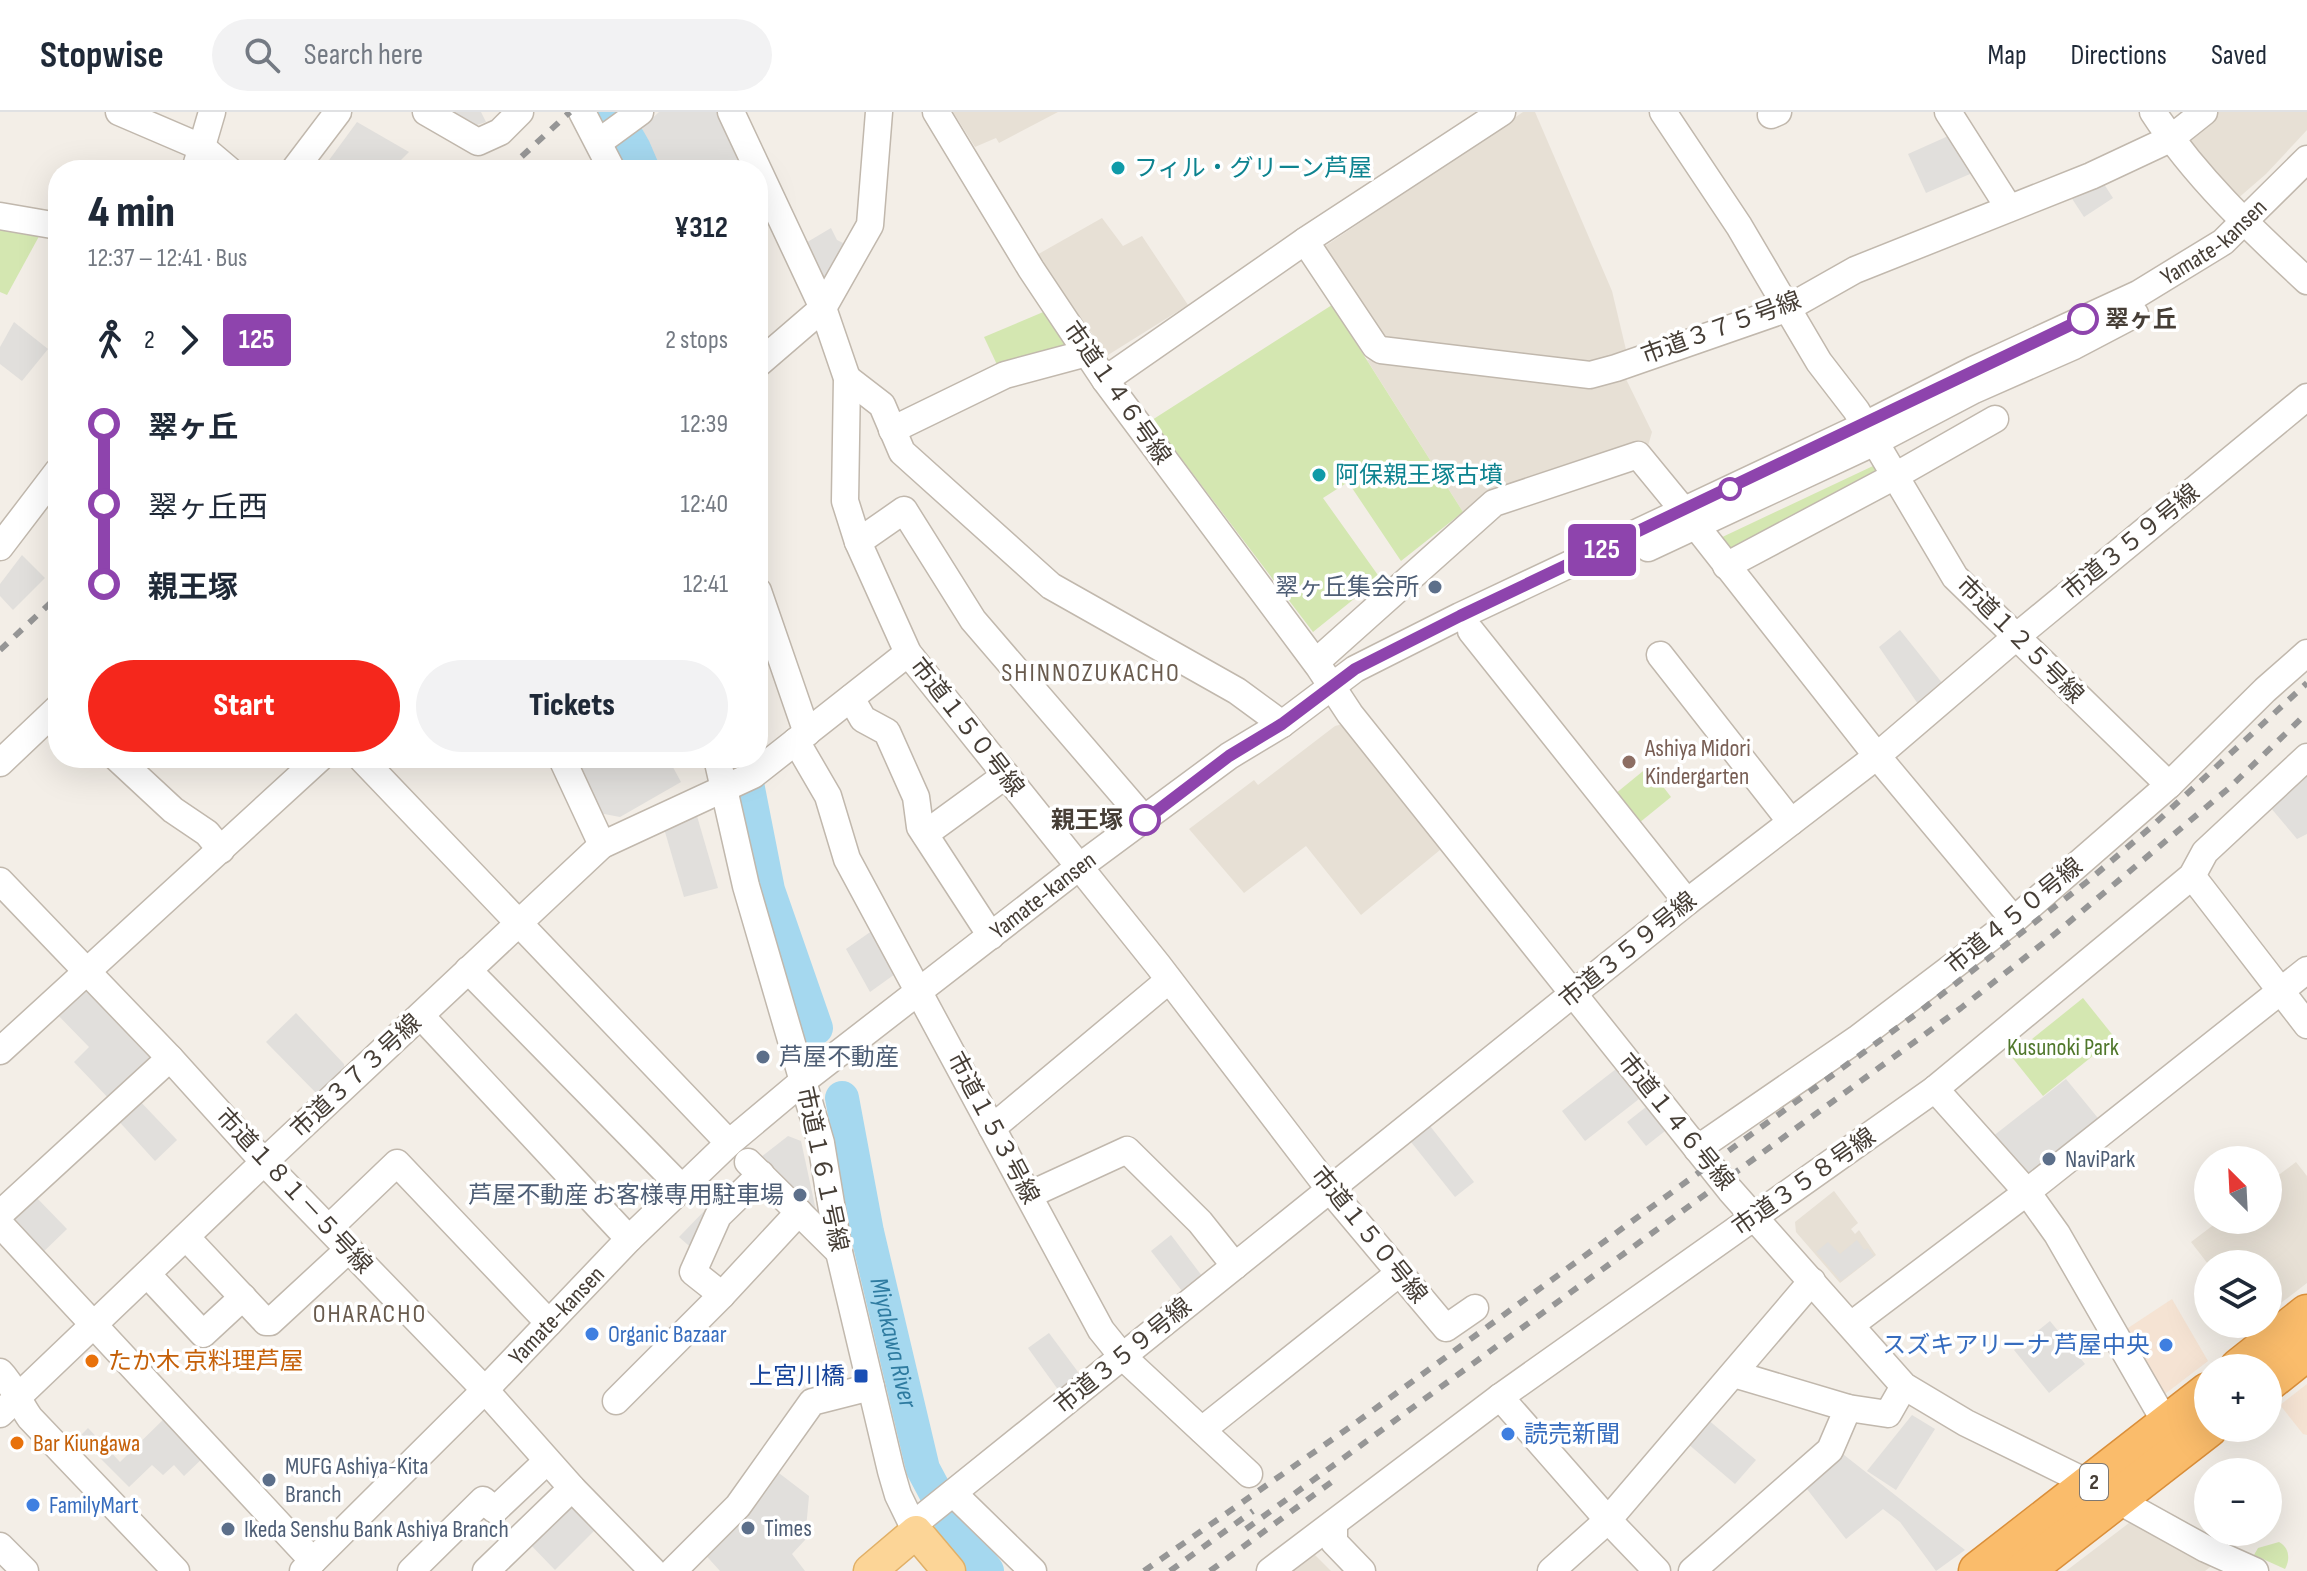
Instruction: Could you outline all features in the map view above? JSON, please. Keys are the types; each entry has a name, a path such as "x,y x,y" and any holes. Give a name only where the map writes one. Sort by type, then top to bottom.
{"highway":[{"path":"2257,1354 2307,1314"},
{"path":"2282,1371 2307,1351"},
{"name":"2","path":"2024,1571 2167,1425 2194,1403"},
{"name":"2","path":"1978,1571 2194,1437"}],"main road":[{"path":"870,1571 932,1512 949,1571"}],"street":[{"path":"119,112 199,159 212,112"},
{"path":"302,160 338,112"},
{"path":"426,112 478,142 500,132 520,112"},
{"path":"582,112 620,127 614,160"},
{"name":"市道１５０号線","path":"731,112 754,160"},
{"path":"768,355 823,308 870,225 879,112"},
{"name":"市道１４６号線","path":"936,112 1031,269 1105,380 1316,662 1331,689 1697,1149 1904,1386 1966,1423 2206,1549 2255,1571"},
{"path":"1105,380 1305,241 1502,112"},
{"name":"市道１２５号線","path":"1663,112 1739,226 1819,362 1870,434 1955,577 2169,785"},
{"path":"1948,112 2009,208"},
{"path":"2153,112 2170,139 2250,228 2307,281"},
{"name":"市道３７５号線","path":"1305,241 1375,346 1381,350 1590,375 1786,309 1855,270 2091,176 2170,139 2204,112"},
{"name":"Yamate-kansen","path":"308,1566 485,1390 629,1239 729,1143 810,1076 1079,867 1229,756 1282,724 1355,669 1460,616 1690,518 1870,434 2074,346 2141,310 2234,254 2250,228 2307,159"},
{"name":"Yamate-kansen","path":"2250,228 2307,185"},
{"name":"市道１５０号線","path":"768,191 823,308 847,378 845,501 858,542 908,653 1398,1274 1446,1328 1475,1308"},
{"path":"0,216 48,224"},
{"path":"892,430 1005,375 1087,353"},
{"path":"847,378 882,405 902,452 1051,586 1237,691 1282,724"},
{"name":"市道３５９号線","path":"932,1512 1687,902 1877,756 2307,397"},
{"path":"1726,566 1995,419"},
{"path":"1316,662 1494,503 1638,455 1877,756 2014,920"},
{"path":"0,547 48,484"},
{"path":"858,542 904,510 973,620 1145,820"},
{"name":"Yamate-kansen","path":"1331,689 1364,684 1690,518"},
{"name":"市道１５３号線","path":"768,625 801,737 828,796 847,859 1101,1330 1122,1356 1249,1474"},
{"path":"1471,631 1687,902"},
{"name":"市道３７３号線","path":"768,760 908,653"},
{"name":"市道４５０号線","path":"1697,1149 1857,1039 2014,920 2169,785 2307,653"},
{"path":"1660,655 1791,822"},
{"path":"851,698 863,719 887,732 916,797 920,827 991,936"},
{"path":"0,763 48,717"},
{"name":"市道３５８号線","path":"1270,1571 1500,1397 1935,1089 2192,876 2205,852 2307,757"},
{"path":"131,768 173,810 207,833 221,850"},
{"path":"0,1051 309,768"},
{"path":"371,768 729,1143"},
{"path":"566,768 602,845"},
{"name":"市道１６１号線","path":"727,768 739,781 746,886 810,1076 839,1252 891,1471 932,1512"},
{"name":"市道３７３号線","path":"8,1406 602,845 739,781 757,768"},
{"path":"925,834 1006,775"},
{"path":"2192,876 2307,1025"},
{"name":"市道１８１－５号線","path":"0,881 653,1571"},
{"path":"468,970 682,1188"},
{"path":"1851,1325 2027,1192 2307,970"},
{"path":"992,1128 1169,980"},
{"path":"421,1016 629,1239"},
{"path":"0,1214 170,1058"},
{"path":"1935,1089 2027,1192 2057,1234 2167,1425"},
{"path":"1029,1195 1127,1150 1200,1222 1235,1266"},
{"path":"329,1228 397,1163 549,1323"},
{"path":"722,1295 693,1272 718,1216 754,1168 839,1252"},
{"path":"616,1401 722,1295 799,1212"},
{"path":"0,1224 308,1566"},
{"path":"186,1237 266,1322 270,1322 349,1249"},
{"path":"147,1274 203,1334 243,1297"},
{"path":"1202,1430 1398,1274"},
{"path":"1551,1571 1608,1520 1812,1281"},
{"path":"0,1372 9,1381 8,1406 30,1418 176,1571"},
{"path":"1734,1374 1848,1408 1888,1414 1904,1386"},
{"path":"673,1571 738,1506 812,1402 871,1387"},
{"path":"1500,1397 1657,1571"},
{"path":"1692,1571 1830,1450 1848,1408"},
{"path":"411,1571 483,1500 495,1510 547,1461"},
{"path":"486,1571 572,1488"},
{"path":"932,1512 1033,1571"},
{"path":"1334,1523 1334,1542 1362,1571"},
{"path":"0,1546 25,1571"}],"shaded area":[{"path":"454,112 481,112 486,122 474,126"},
{"path":"659,112 724,112 746,160 654,160 642,128"},
{"path":"953,112 1058,112 999,143 996,138 975,147"},
{"path":"1523,112 1535,112 1612,291 1627,354 1588,365 1378,342 1324,247"},
{"path":"2217,112 2307,112 2307,130 2266,174 2236,200 2186,148 2189,134"},
{"path":"357,122 409,152 401,160 329,160"},
{"path":"1955,133 1977,171 1926,193 1908,154"},
{"path":"2100,178 2113,198 2084,217 2067,191"},
{"path":"1102,218 1123,246 1142,236 1188,305 1108,355 1035,256"},
{"path":"831,228 837,240 851,247 829,281 820,280 804,244"},
{"path":"14,322 48,349 22,381 0,364 0,347"},
{"path":"1367,360 1595,381 1624,375 1652,432 1648,446 1637,441 1488,498 1463,512"},
{"path":"22,555 45,578 13,610 0,596 0,584"},
{"path":"1900,630 1943,684 1918,704 1879,647"},
{"path":"1347,723 1434,836 1440,850 1361,915 1306,846 1244,893 1189,829 1254,780 1258,785 1335,726"},
{"path":"575,768 673,768 681,782 620,817 599,813"},
{"path":"2307,771 2307,834 2297,839 2270,807"},
{"path":"697,816 718,888 684,897 663,825"},
{"path":"876,928 902,969 870,992 846,949"},
{"path":"77,989 90,989 158,1060 113,1103 74,1062 89,1047 54,1011"},
{"path":"296,1013 344,1064 345,1075 321,1098 266,1042"},
{"path":"1616,1069 1639,1099 1585,1141 1562,1111"},
{"path":"2066,1079 2102,1123 2032,1183 1992,1137"},
{"path":"136,1097 177,1140 155,1161 115,1117"},
{"path":"1646,1107 1665,1131 1646,1146 1627,1122"},
{"path":"1430,1126 1474,1182 1455,1197 1411,1142"},
{"name":"芦屋不動産 お客様専用駐車場","path":"788,1136 801,1141 820,1229 756,1161"},
{"path":"2296,1162 2307,1176 2307,1283 2282,1302 2282,1250 2197,1250 2191,1242 2202,1234 2282,1234 2282,1172"},
{"path":"741,1173 748,1183 696,1252 679,1237"},
{"path":"1834,1191 1858,1223 1851,1229 1855,1234 1859,1230 1876,1255 1840,1283 1796,1232 1795,1222"},
{"path":"32,1193 67,1229 38,1257 2,1222"},
{"path":"1171,1235 1202,1276 1182,1291 1151,1251"},
{"path":"1857,1240 1864,1250 1868,1248 1874,1256 1841,1281 1816,1252 1828,1242 1840,1254"},
{"name":"スズキアリーナ 芦屋中央","path":"2172,1299 2204,1354 2194,1354 2194,1372 2161,1397 2125,1330"},
{"path":"2050,1321 2085,1364 2049,1393 2014,1350"},
{"path":"1049,1333 1081,1376 1059,1391 1028,1348"},
{"path":"2307,1384 2307,1435 2282,1408 2282,1403"},
{"path":"169,1414 207,1454 184,1476 174,1465 163,1475 152,1465 129,1487 79,1437 88,1428 120,1462"},
{"path":"1912,1415 1935,1429 1896,1490 1867,1471"},
{"path":"1707,1419 1756,1460 1735,1484 1687,1443"},
{"path":"1839,1451 1965,1550 1936,1571 1900,1522 1883,1509 1846,1539 1803,1484"},
{"path":"771,1467 809,1496 805,1540 792,1554 805,1571 720,1571 701,1550"},
{"path":"569,1497 599,1526 555,1570 526,1540"},
{"path":"2133,1520 2214,1564 2205,1571 2066,1571"},
{"path":"1308,1548 1331,1571 1279,1571"}],"green space":[{"path":"0,223 43,229 7,295 0,292"},
{"path":"1332,305 1463,512 1401,561 1348,482 1323,498 1380,578 1313,632 1152,420"},
{"path":"1048,310 1074,345 999,369 984,337"},
{"path":"1873,466 1876,472 1734,549 1719,546 1716,540"},
{"path":"1648,767 1671,797 1639,823 1615,794"},
{"name":"Kusunoki Park","path":"2083,998 2115,1038 2043,1096 2011,1056"},
{"path":"2282,1544 2288,1554 2285,1569 2254,1555 2258,1548"}],"waterway":[{"name":"Miyakawa River","path":"613,112 639,160"},
{"name":"Miyakawa River","path":"744,768 768,890 816,1028"},
{"name":"Miyakawa River","path":"842,1098 867,1232 923,1469 956,1531 987,1571"}],"railway":[{"path":"518,160 570,112"},
{"path":"0,650 48,605"},
{"path":"1144,1571 1350,1427 1919,1012 2088,881 2307,683"},
{"path":"1246,1529 1961,1008 2229,788 2307,713"},
{"path":"1210,1571 1337,1478"},
{"path":"1170,1571 1253,1511"}],"bus line":[{"name":"125","path":"1145,820 1229,756 1282,724 1355,669 2083,319"}],"place":[{"name":"フィル・グリーン芦屋","path":"1118,168"},
{"name":"翠ヶ丘","path":"2083,319"},
{"name":"阿保親王塚古墳","path":"1319,475"},
{"name":"翠ヶ丘集会所","path":"1435,587"},
{"name":"Ashiya Midori Kindergarten","path":"1629,762"},
{"name":"親王塚","path":"1145,820"},
{"name":"芦屋不動産","path":"763,1057"},
{"name":"NaviPark","path":"2049,1159"},
{"name":"芦屋不動産 お客様専用駐車場","path":"800,1195"},
{"name":"Organic Bazaar","path":"592,1334"},
{"name":"スズキアリーナ 芦屋中央","path":"2166,1345"},
{"name":"たか木 京料理芦屋","path":"92,1361"},
{"name":"上宮川橋","path":"861,1376"},
{"name":"読売新聞","path":"1508,1434"},
{"name":"Bar Kiungawa","path":"17,1443"},
{"name":"MUFG Ashiya-Kita Branch","path":"269,1480"},
{"name":"FamilyMart","path":"33,1505"},
{"name":"Times","path":"748,1528"},
{"name":"Ikeda Senshu Bank Ashiya Branch","path":"228,1529"}],"district":[{"name":"SHINNOZUKACHO","path":"1091,673"},
{"name":"OHARACHO","path":"370,1314"}]}
